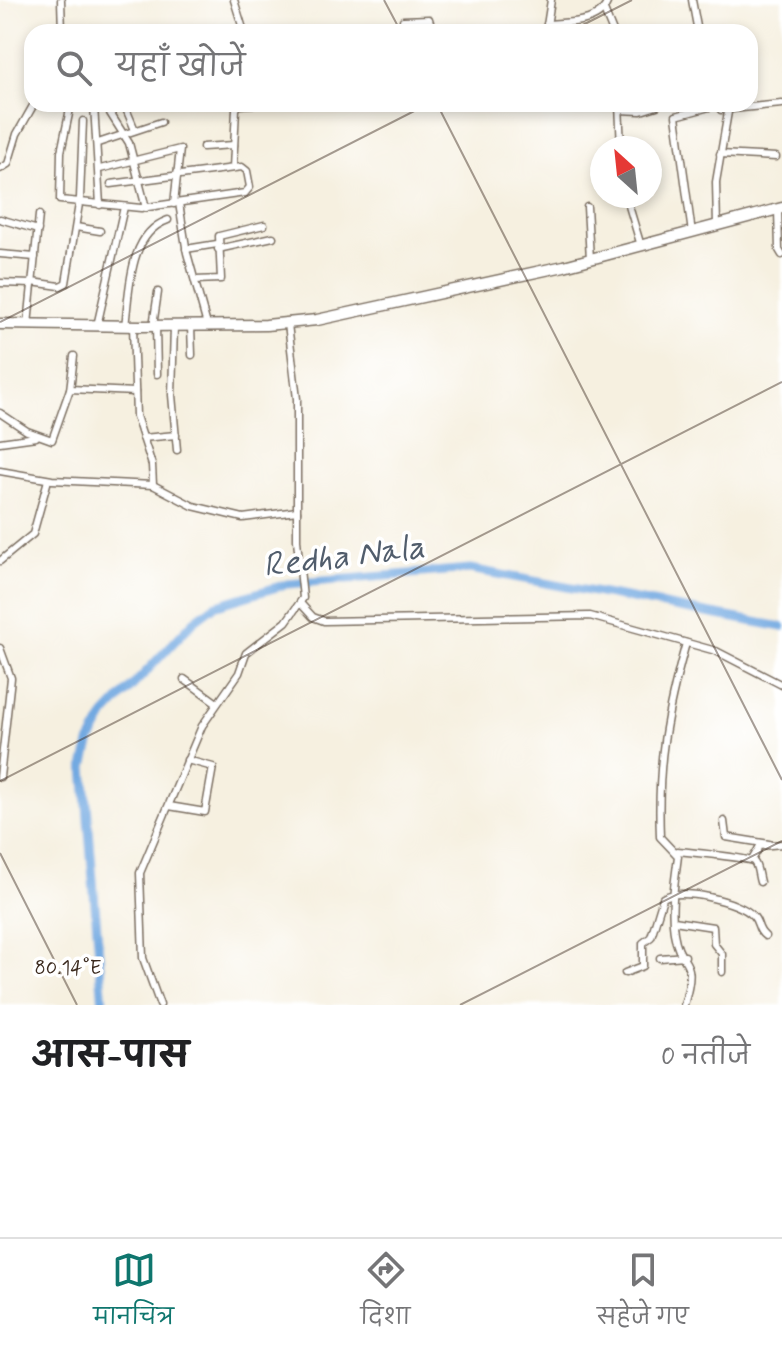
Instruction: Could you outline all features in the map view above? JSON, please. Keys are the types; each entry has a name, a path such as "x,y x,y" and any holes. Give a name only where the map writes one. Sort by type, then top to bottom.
{"highway":[{"path":"0,324 288,324 375,308 590,259 780,208"}],"street":[{"path":"61,0 62,24"},
{"path":"234,0 242,24"},
{"path":"551,0 547,24 586,20 604,10 608,0"},
{"path":"692,0 696,24"},
{"path":"604,10 610,24"},
{"path":"403,20 429,19 431,24"},
{"path":"758,108 782,104"},
{"path":"0,169 10,160 17,134 29,112"},
{"path":"70,112 63,141 58,197 100,205 146,208 248,192 246,169 233,168 140,183 111,184"},
{"path":"95,112 100,205"},
{"path":"127,112 135,130"},
{"path":"233,168 237,112"},
{"path":"619,112 620,136"},
{"path":"690,112 676,116 692,233"},
{"path":"717,226 716,182 728,112"},
{"path":"110,113 126,135 146,208"},
{"path":"0,283 60,286 66,283 80,201 83,121"},
{"path":"98,143 161,122"},
{"path":"63,141 82,141"},
{"path":"203,147 234,145"},
{"path":"100,169 180,149 177,203 207,325"},
{"path":"720,154 776,157"},
{"path":"97,326 124,207"},
{"path":"587,207 590,259"},
{"path":"630,208 641,246"},
{"path":"780,208 779,250 782,255"},
{"path":"28,325 39,215"},
{"path":"0,219 38,230"},
{"path":"153,485 154,470 136,416 129,326 136,257 148,230 168,220"},
{"path":"195,280 221,279 218,246 222,234 264,225"},
{"path":"76,227 100,231"},
{"path":"249,228 251,243"},
{"path":"186,249 251,243 273,237"},
{"path":"0,254 35,257"},
{"path":"157,374 154,326 158,292"},
{"path":"160,1005 145,970 138,882 187,760 217,703 239,673 246,653 286,622 301,604 297,399 288,324"},
{"path":"174,326 177,450"},
{"path":"191,326 192,355"},
{"path":"0,413 37,436 49,440 56,437 70,390 74,356"},
{"path":"70,390 135,392"},
{"path":"143,438 176,435"},
{"path":"0,442 37,436"},
{"path":"0,471 48,480 153,485 193,506 243,518 297,511"},
{"path":"0,561 36,529 48,480"},
{"path":"301,604 313,617 324,621 590,616 716,651 782,685"},
{"path":"686,643 668,711 658,772 660,837 677,851 752,860"},
{"path":"0,648 11,678 0,777"},
{"path":"184,679 217,703"},
{"path":"169,806 205,812 213,767 187,760"},
{"path":"724,821 726,837 782,844"},
{"path":"760,882 752,860 760,846 769,844"},
{"path":"677,851 673,894 674,935 692,977 684,1005"},
{"path":"625,973 643,966 643,943 651,937 663,898 673,894 702,894 747,911 765,936"},
{"path":"674,921 713,927 714,944 722,954 722,972"},
{"path":"660,958 685,956"}],"waterway":[{"name":"Redha Nala","path":"103,1005 84,767 91,740 105,715 194,621 214,606 287,584 470,569 782,627"}]}
